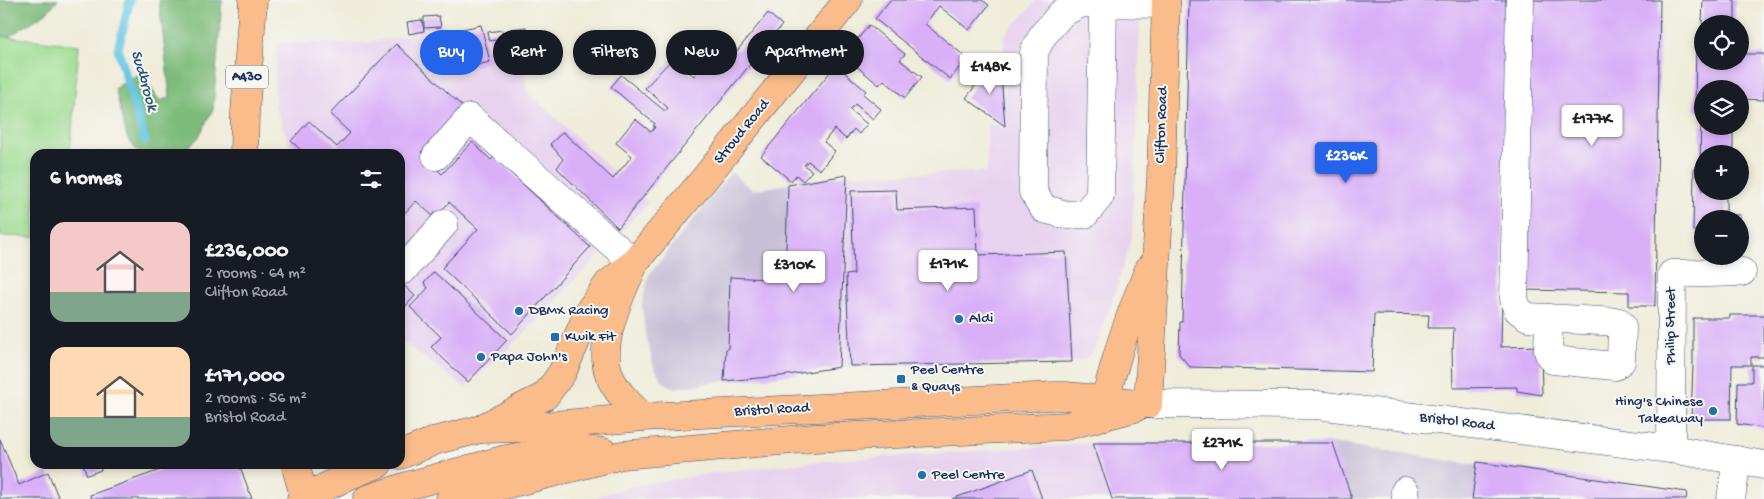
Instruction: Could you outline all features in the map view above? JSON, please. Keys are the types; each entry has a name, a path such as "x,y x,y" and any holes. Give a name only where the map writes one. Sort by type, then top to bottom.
{"main road":[{"name":"A430","path":"244,149 253,0"},
{"name":"Stroud Road","path":"481,429 545,396 562,373 589,311 608,284 634,264 848,0"},
{"name":"Clifton Road","path":"1148,404 1161,178 1166,2"},
{"name":"Clifton Road","path":"1105,408 1134,304 1157,249"},
{"name":"Stroud Road","path":"634,264 613,318 606,360 610,376 623,396 643,417"},
{"name":"Bristol Road","path":"405,453 437,440 481,429 521,428 643,417 1053,396 1105,408 1148,404"},
{"name":"Bristol Road","path":"450,499 611,457 814,438 1066,426 1105,408"},
{"path":"405,442 410,443 437,440"},
{"path":"367,499 506,459 567,448 611,457"},
{"path":"499,499 611,457"},
{"path":"296,469 305,499 369,469"}],"street":[{"path":"1520,0 1514,299 1518,310 1528,316 1550,318"},
{"path":"1103,3 1100,196 1085,214 1067,215 1044,209 1033,192 1034,52 1043,35 1062,13 1082,3 1166,2"},
{"path":"436,156 470,118 634,264"},
{"path":"405,268 444,224"},
{"name":"Philip Street","path":"1671,449 1672,274 1742,272"},
{"name":"Bristol Road","path":"1148,404 1316,405 1671,449 1764,465"},
{"path":"1731,499 1737,460"}],"shaded area":[{"path":"1037,0 1141,0 1132,236 1115,293 1095,349 1083,361 1072,362 839,367 847,175 987,172 987,125 1005,126 1004,36"},
{"path":"485,22 487,45 493,44 493,75 525,75 527,92 648,203 519,339 465,387 405,344 405,149 291,149 275,106 276,43 367,43 420,34 420,75 483,75 483,30 440,30"},
{"path":"731,172 752,190 847,175 839,367 781,376 675,388 663,382 654,367 645,333 642,305 649,275"},
{"path":"1093,443 1112,499 591,499 631,486 728,471 825,461"},
{"path":"1093,443 1333,443 1699,499 1112,499"}],"green space":[{"path":"0,0 58,0 46,13 8,37 0,36"},
{"path":"159,0 222,0 213,109 198,138 186,149 135,149 127,137 115,88 140,73 160,101 170,97"},
{"path":"0,36 79,45 70,149 30,149 30,237 0,236"}],"building":[{"path":"890,0 982,0 989,5 969,30 939,6 925,24 967,58 950,79 875,19"},
{"path":"1189,0 1508,0 1501,347 1541,346 1542,395 1517,391 1517,387 1453,388 1452,348 1454,328 1428,328 1429,315 1374,314 1372,372 1190,367 1179,354 1180,322 1182,322"},
{"path":"1527,0 1660,0 1655,306 1629,306 1629,292 1522,290"},
{"path":"1703,0 1735,0 1735,15 1702,15"},
{"path":"768,13 782,25 778,30 754,30"},
{"path":"439,16 441,27 424,28 424,17"},
{"path":"422,20 424,30 409,34 407,22"},
{"path":"481,25 482,30 458,30"},
{"path":"869,25 905,54 900,60 922,77 905,98 884,80 879,85 864,73 864,31"},
{"path":"526,27 526,30 510,30"},
{"path":"493,31 493,40 489,41 488,32"},
{"path":"483,33 490,62 483,64"},
{"path":"747,39 747,68 618,228 557,168 563,159 550,144 563,132 613,179 632,156 616,143 635,119 651,132 655,127 653,126 655,124 611,87 621,75 665,111 668,108 645,88 666,65 666,75 737,75 737,51"},
{"path":"396,44 420,67 420,75 429,75 463,107 421,152 427,160 442,174 472,142 491,160 494,157 590,247 512,334 442,268 478,229 449,202 435,218 416,201 405,213 405,149 300,149 291,141 309,121 337,147 350,133 330,114"},
{"path":"1749,54 1764,54 1764,100 1749,99 1749,80 1695,80 1696,70 1749,70"},
{"path":"990,66 1001,74 1005,126 966,98"},
{"path":"828,75 848,75 866,91 863,94 881,109 873,119 855,104 850,110 867,124 859,134 854,129 846,139 834,129 824,142 835,151 820,170 808,161 804,165 812,171 803,181 796,175 791,181 761,156"},
{"path":"1701,135 1733,135 1733,145 1700,145"},
{"path":"1694,168 1694,200 1726,200 1726,210 1694,210 1693,231"},
{"path":"847,175 839,367 781,376 724,381 726,349 728,349 730,277 785,280 788,185"},
{"name":"Aldi","path":"896,190 897,210 976,207 978,255 1066,252 1072,362 850,366 846,275 854,274 851,191"},
{"path":"434,272 507,340 468,382 431,347 441,337 410,307 428,288 424,283"},
{"path":"405,287 415,296 405,307"},
{"path":"1730,315 1764,315 1764,357 1751,357 1751,365 1732,365 1731,419 1691,419 1693,318 1730,318"},
{"path":"1752,365 1764,365 1764,428 1737,424 1738,382 1752,382"},
{"path":"0,439 19,485 48,472 59,499 0,499"},
{"path":"1093,443 1333,443 1352,499 1112,499"},
{"path":"1477,462 1687,492 1686,499 1472,499"},
{"path":"85,469 101,469 101,470 87,475"},
{"path":"163,469 241,469 252,499 91,499 90,495"},
{"path":"1032,470 1042,499 952,499"}],"waterway":[{"name":"Sudbrook","path":"130,0 118,49 145,141"}],"place":[{"name":"DBMX Racing","path":"519,311"},
{"name":"Aldi","path":"959,319"},
{"name":"Kwik Fit","path":"555,337"},
{"name":"Papa John's","path":"481,357"},
{"name":"Peel Centre & Quays","path":"901,379"},
{"name":"Hing's Chinese Takeaway","path":"1713,411"},
{"name":"Peel Centre","path":"922,475"}]}
